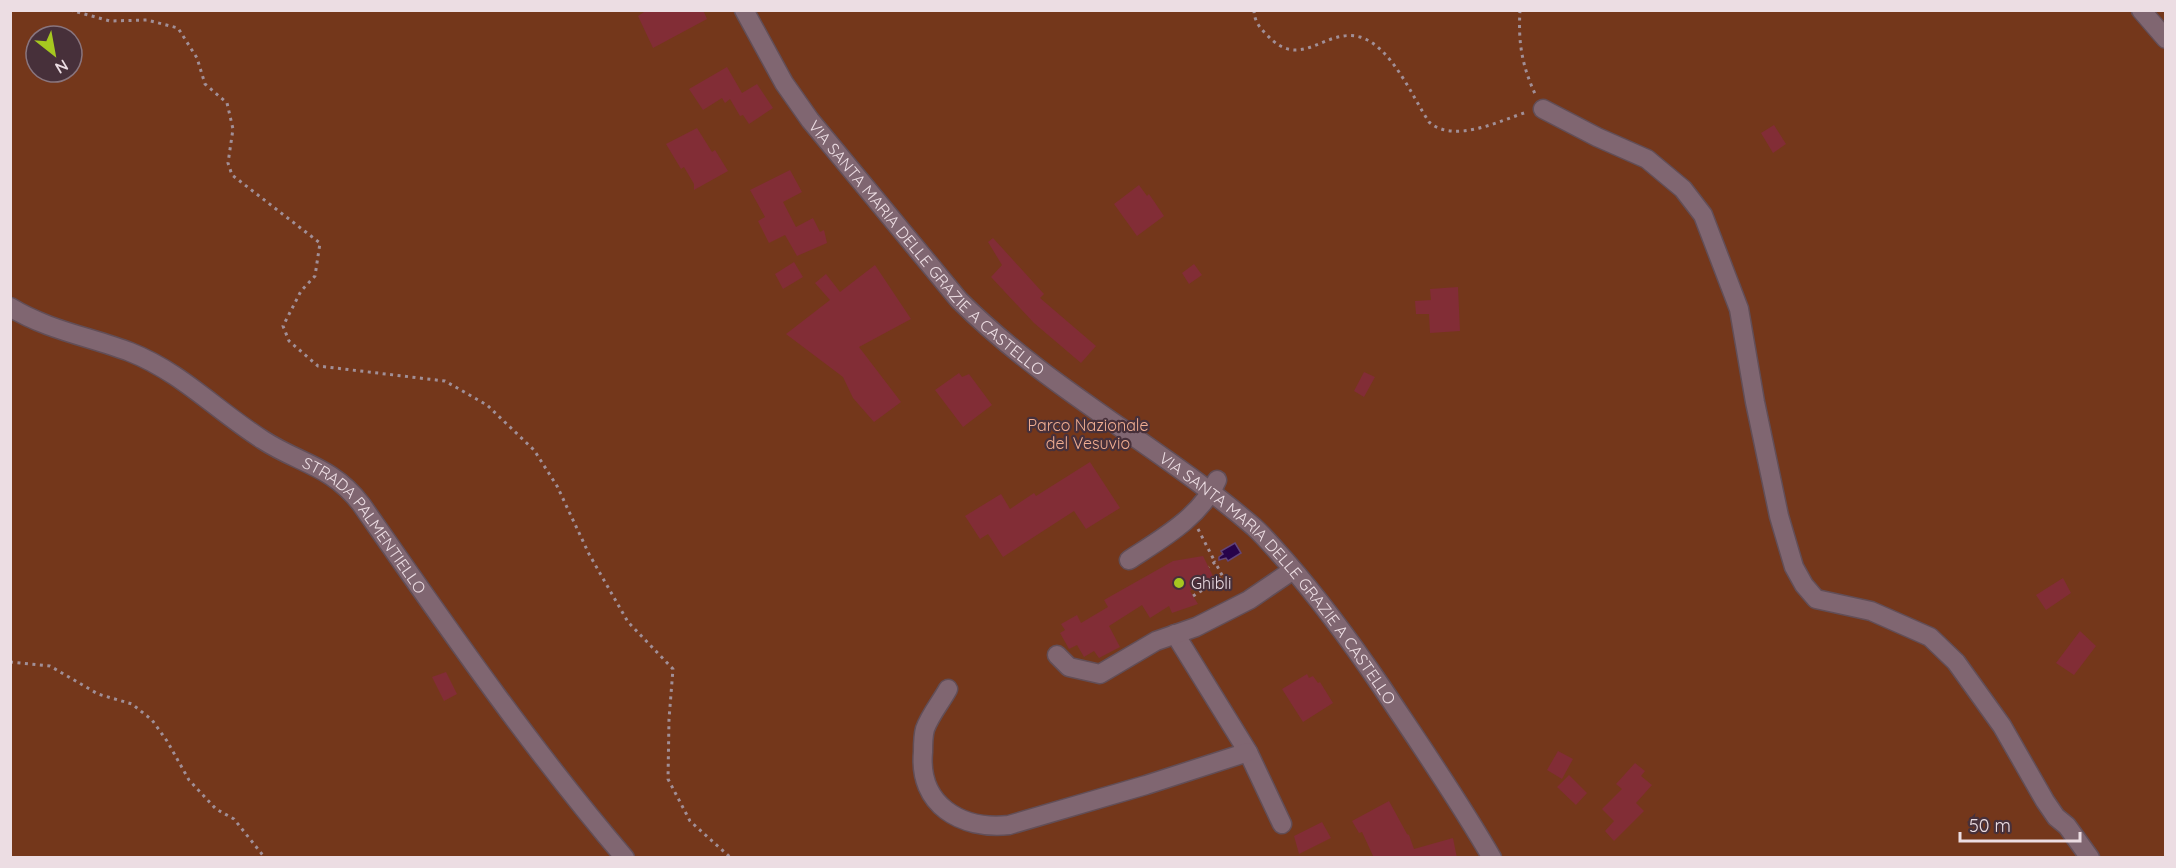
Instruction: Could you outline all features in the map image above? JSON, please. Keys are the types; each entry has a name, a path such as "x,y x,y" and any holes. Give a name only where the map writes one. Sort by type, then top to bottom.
{"street":[{"name":"VIA SANTA MARIA DELLE GRAZIE A CASTELLO","path":"744,10 784,83 810,120 877,204 959,300 984,325 1035,366 1214,486 1293,570 1326,608 1368,668 1464,809 1492,858"},
{"path":"2141,10 2166,39"},
{"path":"1543,109 1597,137 1647,159 1683,189 1703,215 1739,309 1755,402 1779,516 1794,567 1804,585 1816,599 1871,611 1930,637 1956,662 2002,726 2050,809 2067,826 2090,858"},
{"name":"STRADA PALMENTIELLO","path":"10,307 40,322 153,362 190,385 265,442 317,466 342,482 361,504 459,645 577,802 625,858"},
{"path":"1129,560 1172,532 1191,516 1214,486"},
{"path":"1057,655 1069,667 1100,674 1156,641 1196,627 1249,600 1293,570"},
{"path":"1175,634 1248,752 1282,824"},
{"path":"948,689 925,730 922,759 925,784 935,801 948,814 969,823 991,827 1009,825 1248,752"}],"path":[{"path":"70,10 110,21 147,20 178,28 197,58 205,84 226,103 233,129 228,163 232,175 320,243 315,276 301,291 283,326 289,341 318,366 445,381 487,405 534,450 557,486 589,554 628,622 673,669 668,779 690,821 731,858"},
{"path":"1254,10 1258,26 1272,40 1291,50 1302,51 1343,35 1361,37 1377,46 1389,58 1429,122 1438,130 1450,132 1491,126 1509,118 1543,109 1522,57 1518,38 1520,10"},
{"path":"1191,516 1223,577 1193,596"},
{"path":"1209,567 1215,562"},
{"path":"10,662 50,666 98,694 132,704 152,720 189,780 216,809 234,819 265,858"}],"green space":[{"name":"Parco Nazionale del Vesuvio","path":"11,11 2165,11 2165,857 11,857"}],"shaded area":[{"path":"1235,543 1241,553 1228,561 1226,558 1219,560 1223,554 1221,551"}],"building":[{"path":"647,10 703,10 707,19 653,48 638,16"},
{"path":"727,67 742,93 757,84 773,108 749,124 743,115 740,116 730,99 725,103 722,98 703,110 689,89"},
{"path":"1774,125 1786,144 1773,153 1761,133"},
{"path":"697,128 712,152 715,150 728,171 694,190 694,184 684,167 681,169 666,144"},
{"path":"790,170 802,192 783,202 796,227 813,218 820,232 824,230 827,243 797,256 785,235 769,243 758,221 765,217 750,190"},
{"path":"1139,185 1147,196 1149,194 1164,216 1137,236 1114,204"},
{"path":"993,238 1044,294 1040,298 1096,346 1081,363 1034,323 991,277 1002,265 988,242"},
{"path":"794,262 803,277 783,289 775,274"},
{"path":"1194,264 1202,275 1189,284 1182,273"},
{"path":"875,265 911,319 859,347 901,402 874,422 853,398 843,377 786,334 830,300 815,283 826,274 840,292"},
{"path":"1458,287 1460,331 1430,333 1429,314 1416,314 1415,301 1431,300 1430,289"},
{"path":"1364,372 1375,377 1364,397 1354,391"},
{"path":"959,373 962,377 969,374 992,405 963,427 935,390"},
{"path":"1090,462 1120,508 1086,529 1074,511 1003,557 988,534 980,539 965,516 1001,494 1010,509 1034,493 1036,496"},
{"path":"1203,556 1213,576 1190,591 1198,604 1172,613 1169,606 1150,618 1142,605 1109,626 1120,647 1099,658 1094,651 1084,657 1077,645 1069,649 1060,633 1065,630 1061,624 1077,615 1081,623 1108,607 1104,600 1173,561"},
{"path":"2063,578 2071,593 2046,610 2036,595"},
{"path":"2080,631 2096,646 2074,675 2056,663"},
{"path":"446,672 457,694 444,701 432,677"},
{"path":"1307,674 1309,678 1313,676 1318,683 1320,682 1333,703 1303,722 1282,689"},
{"path":"1558,751 1573,759 1562,779 1547,770"},
{"path":"1635,763 1645,771 1641,776 1652,785 1636,803 1644,811 1614,841 1605,831 1614,821 1602,809 1622,789 1616,784"},
{"path":"1569,775 1587,793 1576,805 1557,787"},
{"path":"1389,801 1409,835 1414,849 1453,838 1457,858 1374,858 1362,832 1359,833 1352,821"},
{"path":"1322,822 1331,838 1299,854 1294,836"}],"place":[{"name":"Ghibli","path":"1179,583"}]}
